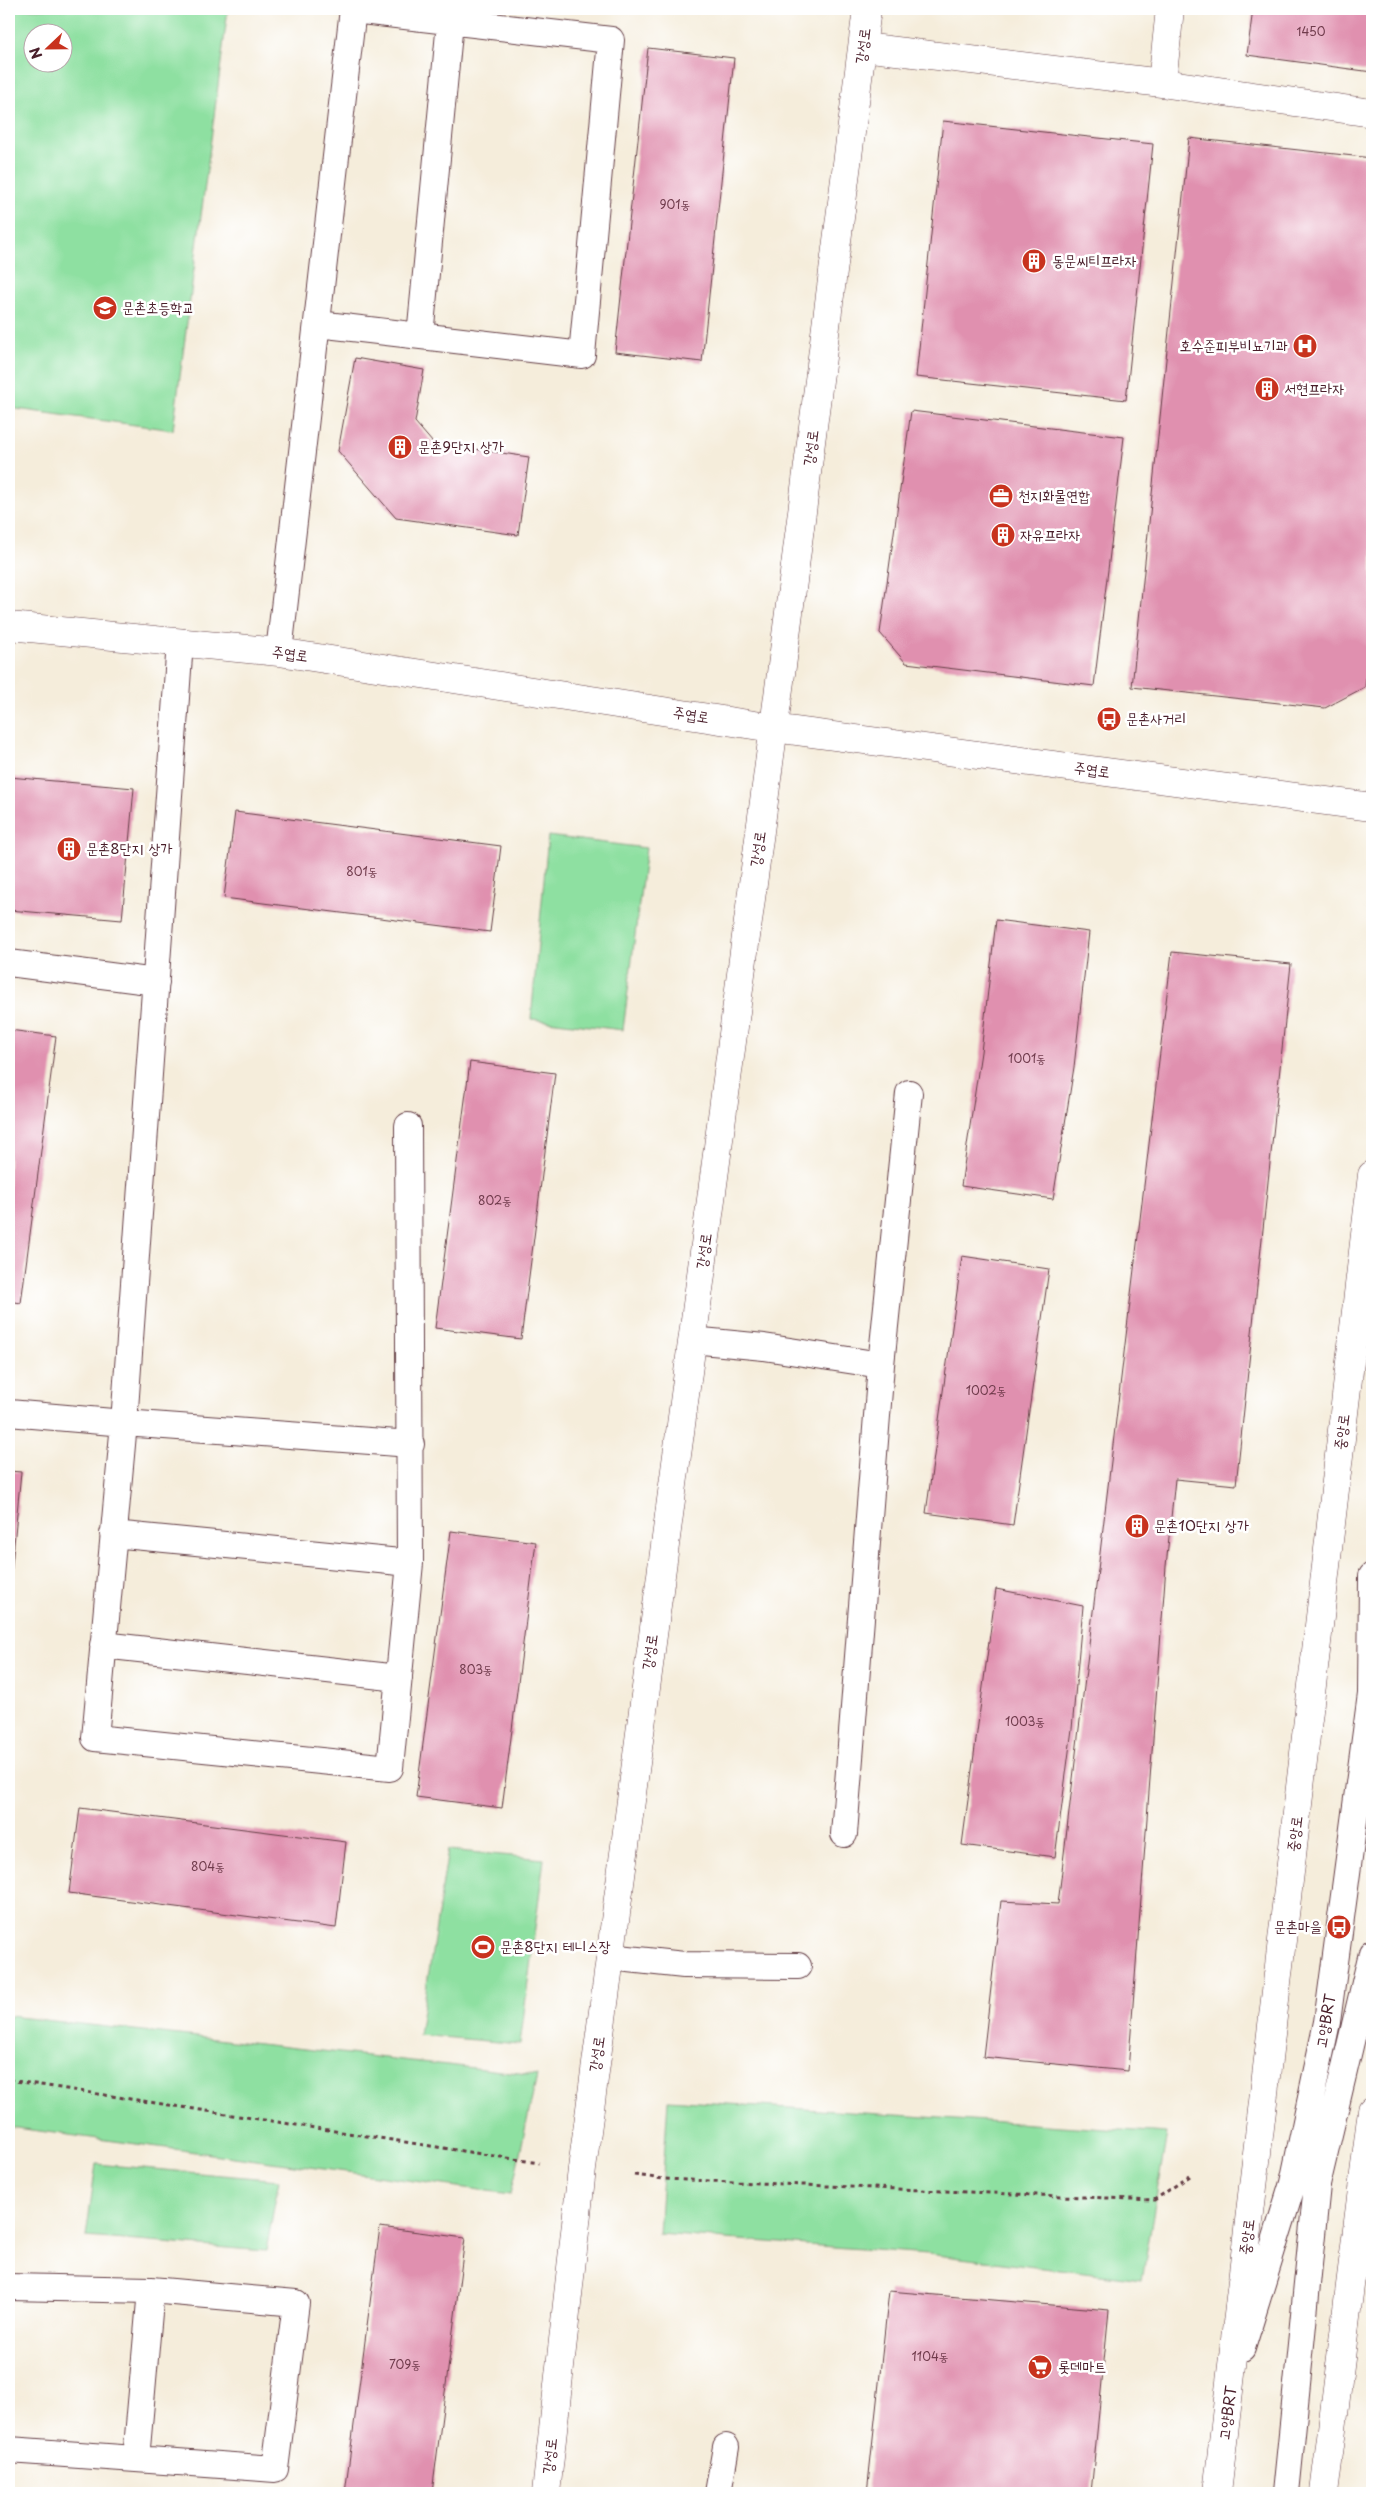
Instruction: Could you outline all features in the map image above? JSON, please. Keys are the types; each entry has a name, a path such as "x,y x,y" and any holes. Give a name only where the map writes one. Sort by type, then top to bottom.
{"street":[{"name":"강성로","path":"546,2493 582,2169 867,9"},
{"path":"1162,83 1170,9"},
{"path":"863,47 1162,83 1372,113"},
{"name":"주엽로","path":"9,626 278,652 773,728 1372,807"},
{"name":"중앙로","path":"1217,2493 1372,1176"},
{"path":"1324,2493 1372,2110"}],"lane":[{"path":"278,652 318,324 353,10 611,40 582,355 318,324"},
{"path":"420,336 450,22"},
{"path":"180,642 124,1423 95,1738 390,1768 410,1563 411,1444 408,1126"},
{"path":"9,963 156,982"},
{"path":"844,1834 881,1365 909,1092"},
{"path":"692,1340 764,1347 881,1365"},
{"path":"9,1413 411,1444"},
{"path":"113,1534 410,1563"},
{"name":"고양BRT","path":"1222,2456 1233,2376 1292,2184 1327,2022 1371,1694 1372,1576"},
{"path":"103,1645 399,1678"},
{"name":"고양BRT","path":"1286,2493 1317,2185 1372,1953"},
{"path":"610,1957 684,1965 798,1966"},
{"path":"9,2287 151,2290 296,2303 275,2469 9,2450"},
{"path":"136,2459 151,2290"},
{"path":"718,2493 726,2447"}],"path":[{"path":"9,2080 539,2163"},
{"path":"634,2175 673,2180 1154,2200 1193,2174"}],"green space":[{"name":"문촌초등학교","path":"9,9 228,9 173,430 9,408"},
{"path":"548,836 646,848 623,1030 531,1019"},
{"name":"문촌8단지 테니스장","path":"448,1850 544,1859 520,2044 419,2035"},
{"path":"9,2016 537,2075 511,2194 9,2127"},
{"path":"668,2100 1167,2133 1142,2280 928,2254 659,2234"},
{"path":"96,2164 279,2180 266,2251 86,2237"}],"building":[{"path":"1253,9 1372,9 1372,72 1247,55"},
{"path":"648,48 734,58 702,362 615,352"},
{"name":"동문씨티프라자","path":"943,121 1153,144 1126,400 916,377"},
{"name":"서현프라자","path":"1189,138 1372,158 1372,619 1365,687 1325,708 1132,687"},
{"name":"문촌9단지 상가","path":"355,358 424,370 415,422 433,443 529,457 518,535 396,518 338,451"},
{"name":"자유프라자","path":"911,411 1124,437 1094,686 906,663 880,633"},
{"name":"문촌8단지 상가","path":"9,777 134,788 122,920 9,910"},
{"path":"235,812 501,846 490,932 224,898"},
{"path":"996,920 1089,932 1074,1067 1053,1199 961,1186 981,1052"},
{"name":"문촌10단지 상가","path":"1172,952 1291,964 1236,1485 1175,1479 1166,1566 1128,2071 983,2057 1001,1901 1058,1904"},
{"path":"9,1030 56,1036 21,1303 9,1301"},
{"path":"470,1062 555,1073 521,1339 435,1328"},
{"path":"962,1256 1049,1269 1013,1525 926,1513"},
{"path":"9,1471 21,1472 10,1586 9,1586"},
{"path":"451,1531 536,1542 502,1808 416,1797"},
{"path":"996,1589 1083,1606 1072,1729 1055,1857 962,1845"},
{"path":"80,1808 346,1842 336,1928 69,1893"},
{"path":"380,2227 465,2238 432,2493 345,2493"},
{"path":"889,2291 1109,2310 1091,2493 867,2493"}],"place":[{"name":"동문씨티프라자","path":"1034,261"},
{"name":"문촌초등학교","path":"105,308"},
{"name":"호수준피부비뇨기과","path":"1305,346"},
{"name":"서현프라자","path":"1267,389"},
{"name":"문촌9단지 상가","path":"400,447"},
{"name":"천지화물연합","path":"1001,496"},
{"name":"자유프라자","path":"1003,535"},
{"name":"문촌사거리","path":"1109,719"},
{"name":"문촌8단지 상가","path":"69,849"},
{"name":"문촌10단지 상가","path":"1137,1526"},
{"name":"문촌마을","path":"1339,1927"},
{"name":"문촌8단지 테니스장","path":"483,1947"},
{"name":"롯데마트","path":"1040,2367"}]}
